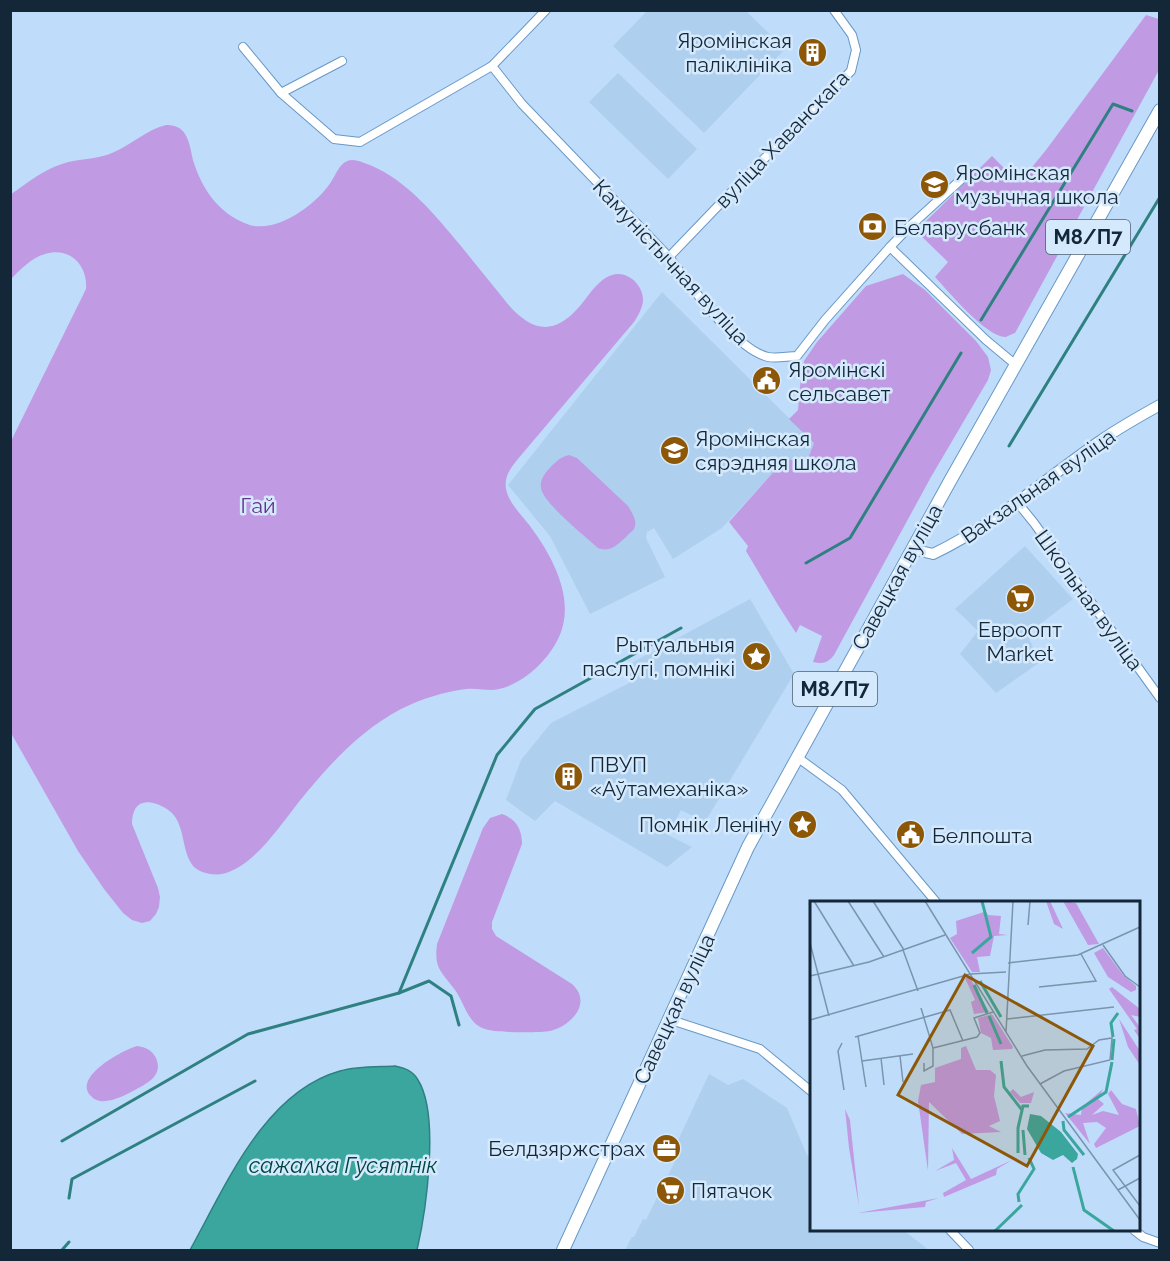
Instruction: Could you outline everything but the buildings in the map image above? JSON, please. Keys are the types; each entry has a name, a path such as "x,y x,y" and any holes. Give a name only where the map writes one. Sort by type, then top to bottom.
{"main road":[{"name":"Савецкая вуліца","path":"563,1251 748,847 912,549 1160,110"}],"street":[{"path":"243,47 281,93 334,139 360,142 492,66 546,10"},
{"name":"вуліца Хаванскага","path":"669,257 851,71 856,50 852,34 834,10"},
{"path":"281,93 342,61"},
{"name":"Камуністычная вуліца","path":"492,66 522,104 669,257 731,332 757,352 768,357 797,356 825,320 890,247 966,175"},
{"path":"890,247 986,340 1016,365"},
{"name":"Вакзальная вуліца","path":"912,549 933,554 958,541 1017,502 1101,440 1160,405"},
{"name":"Школьная вуліца","path":"1017,502 1160,698"},
{"path":"797,757 842,790 934,901"},
{"path":"668,1019 760,1049 810,1090"},
{"path":"951,1231 969,1251"},
{"path":"1135,1231 1143,1237 1160,1243"}],"shaded area":[{"path":"745,10 785,49 704,133 613,46 647,11"},
{"path":"618,73 697,149 668,179 589,102"},
{"name":"Яромінская сярэдняя школа","path":"662,292 814,443 809,456 799,461 785,460 722,528 673,559 654,528 647,532 646,538 665,577 590,614 550,536 508,485"},
{"path":"1025,546 1073,599 1027,634 1040,662 996,693 960,654 978,631 955,609"},
{"path":"750,599 794,674 705,822 681,810 668,835 692,847 667,867 555,801 535,821 506,800 521,760 551,723 633,681 626,666"},
{"path":"709,1074 728,1085 743,1079 787,1108 810,1159 810,1231 904,1231 929,1250 625,1250 643,1219 646,1220 678,1155 673,1151"}],"green space":[{"path":"1146,15 1159,19 1159,70 1015,333 1006,337 998,335 968,313 935,277 948,262 916,231 992,156 1019,183"},
{"name":"Гай","path":"166,125 177,127 185,134 201,181 212,199 228,213 247,224 270,225 294,216 324,191 342,165 356,160 384,172 409,189 451,234 507,303 525,320 533,324 542,327 560,323 579,307 598,284 612,275 624,275 634,281 641,290 643,301 634,322 517,460 507,477 506,489 510,500 547,551 564,595 563,625 558,639 547,656 531,672 512,684 492,690 466,689 424,699 401,709 371,728 332,763 260,850 236,869 223,874 208,874 194,867 187,854 180,826 172,813 151,802 141,803 133,813 132,824 160,897 156,914 150,921 142,923 132,920 123,913 104,889 78,851 11,733 11,441 86,289 86,280 84,272 75,259 69,255 54,252 35,258 11,279 10,195 48,170 68,162 112,153 152,130"},
{"path":"903,274 925,290 976,341 988,357 991,370 988,380 931,477 834,655 825,662 813,662 822,636 800,625 796,633 746,551 748,546 729,522 785,459 799,461 809,456 814,443 789,419 798,410 804,361 817,342 866,286"},
{"path":"569,455 577,458 628,506 634,517 634,529 611,549 598,548 556,510 543,494 541,481 544,475 557,461"},
{"path":"502,814 517,825 522,844 492,922 492,929 496,936 572,984 578,991 580,999 580,1006 572,1019 550,1031 507,1032 484,1029 470,1017 458,994 442,974 438,965 437,944 483,828 490,818"},
{"path":"137,1046 153,1053 158,1064 156,1075 138,1088 115,1099 103,1101 93,1098 87,1089 88,1081 94,1073 111,1059"}],"water":[{"name":"сажалка Гусятнік","path":"395,1066 408,1070 418,1080 425,1096 428,1116 429,1164 417,1250 190,1250 233,1171 250,1145 268,1120 289,1099 313,1082 340,1071 361,1067"}],"waterway":[{"path":"981,320 1113,104 1132,111"},
{"path":"1009,446 1160,197"},
{"path":"806,563 850,538 961,353"},
{"path":"399,993 497,755 535,709 681,628"},
{"path":"62,1141 248,1034 399,993 429,981 451,996 459,1025"},
{"path":"69,1198 72,1179 255,1081"},
{"path":"62,1250 69,1242"}],"place":[{"name":"Яромінская паліклініка","path":"813,52"},
{"name":"Яромінская музычная школа","path":"934,184"},
{"name":"Беларусбанк","path":"873,227"},
{"name":"Яромінскі сельсавет","path":"767,381"},
{"name":"Яромінская сярэдняя школа","path":"674,450"},
{"name":"Евроопт Market","path":"1020,598"},
{"name":"Рытуальныя паслугі, помнікі","path":"756,656"},
{"name":"ПВУП «Аўтамеханіка»","path":"569,776"},
{"name":"Помнік Леніну","path":"803,824"},
{"name":"Белпошта","path":"911,835"},
{"name":"Белдзяржстрах","path":"666,1148"},
{"name":"Пятачок","path":"670,1190"}]}
